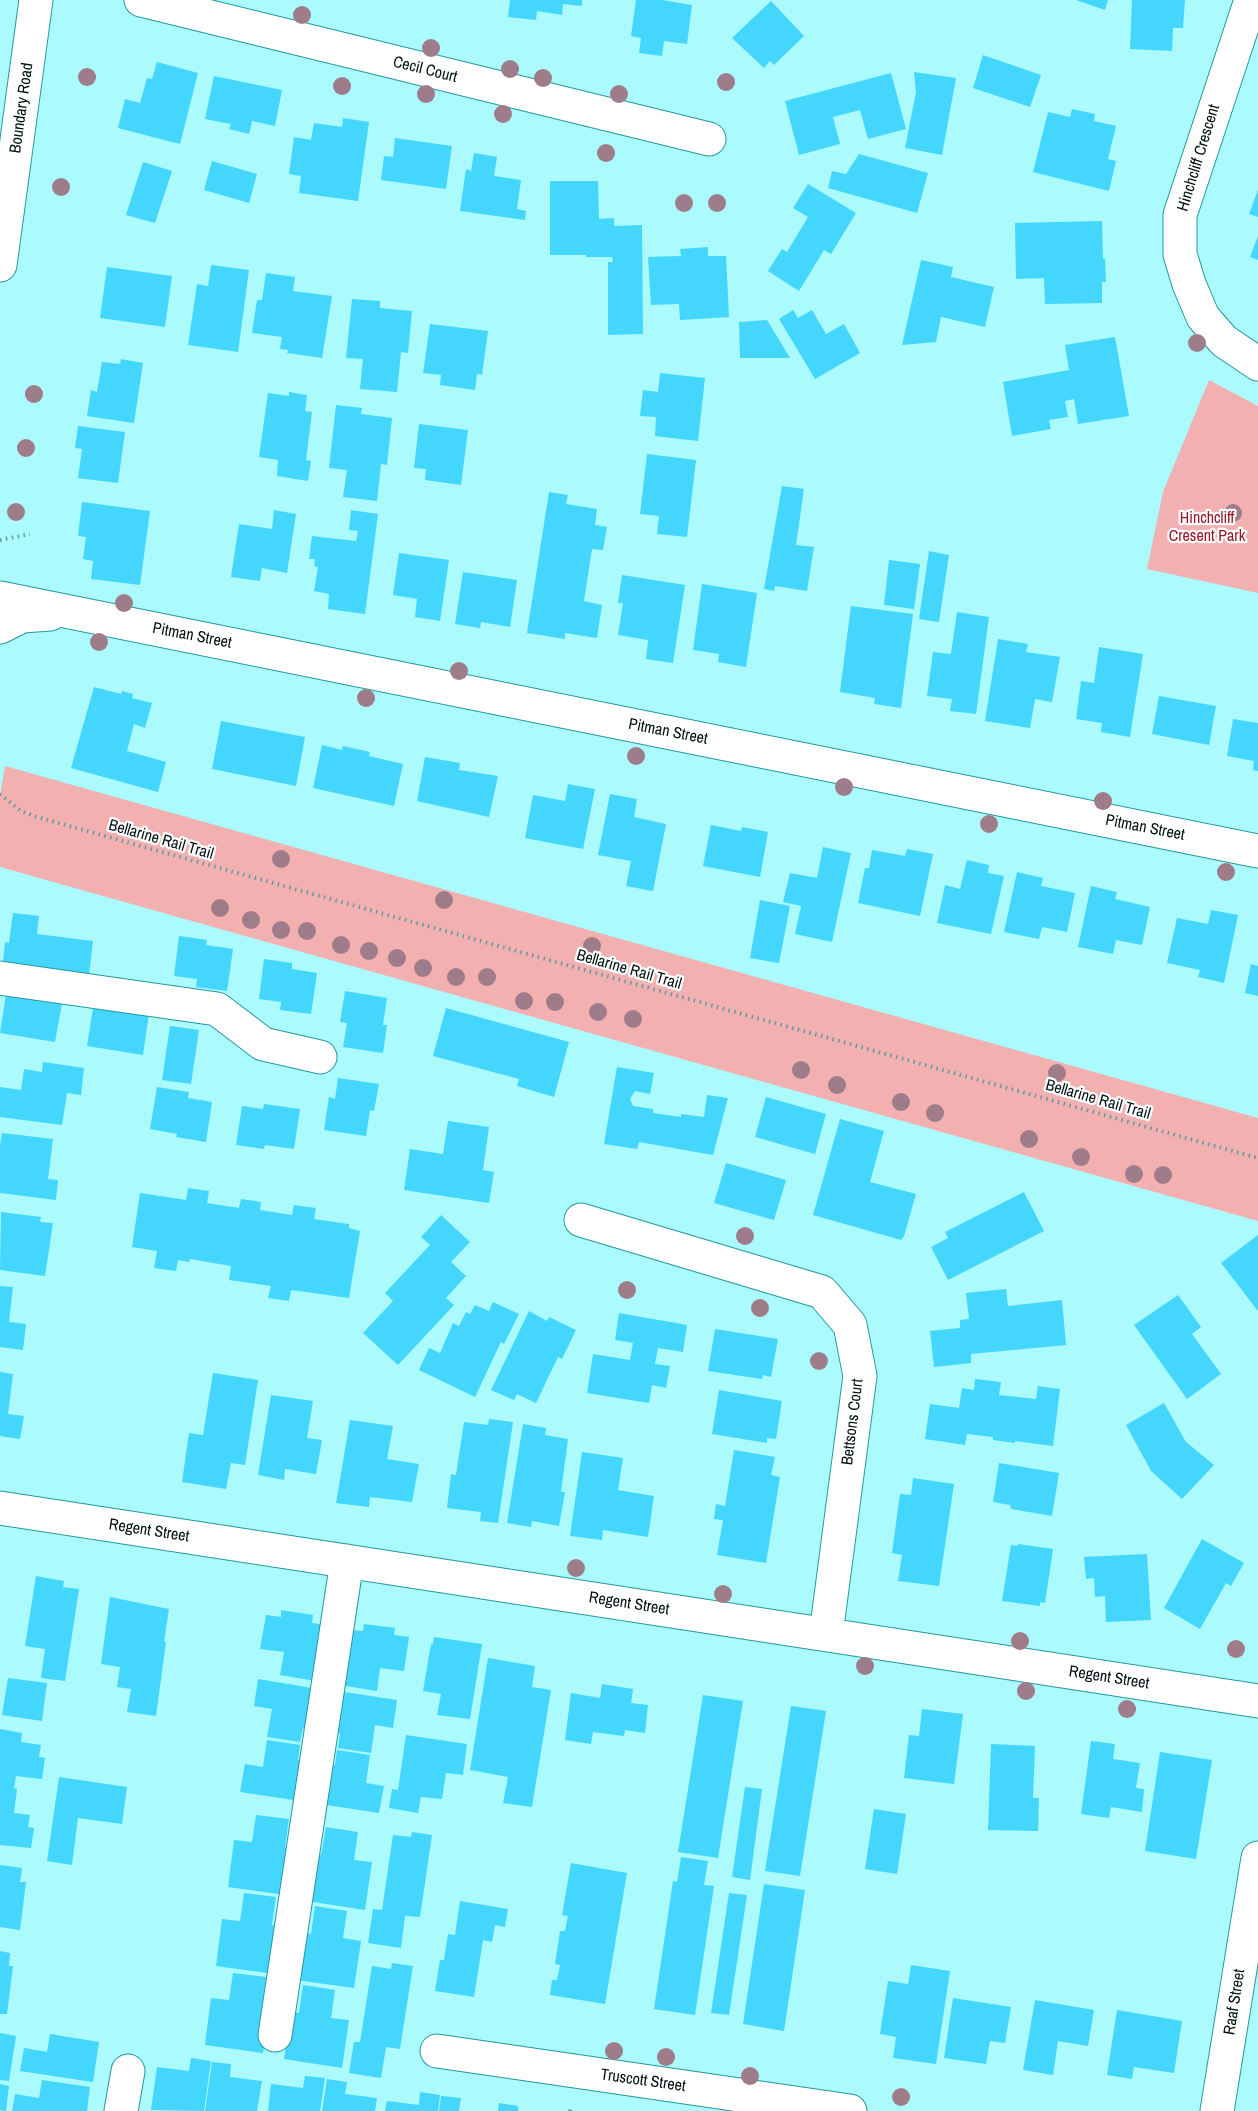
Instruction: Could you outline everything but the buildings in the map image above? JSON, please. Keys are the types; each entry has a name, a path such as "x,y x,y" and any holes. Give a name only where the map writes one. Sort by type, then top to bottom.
{"street":[{"name":"Boundary Road","path":"0,265 36,0"},
{"name":"Cecil Court","path":"141,0 709,140"},
{"name":"Hinchcliff Crescent","path":"1251,0 1180,215 1180,254 1189,284 1203,317 1224,341 1258,364"},
{"name":"Pitman Street","path":"0,598 1258,851"},
{"name":"Pitman Street","path":"0,627 22,616 78,613"},
{"path":"0,978 217,1009 263,1044 320,1057"},
{"name":"Bettsons Court","path":"581,1221 822,1292 850,1325 860,1376 826,1634"},
{"name":"Regent Street","path":"0,1509 1258,1701"},
{"path":"275,2036 347,1561"},
{"name":"Raaf Street","path":"1217,2111 1258,1858"},
{"name":"Truscott Street","path":"437,2050 850,2111"},
{"path":"121,2111 128,2071"}],"path":[{"path":"0,540 30,534"},
{"name":"Bellarine Rail Trail","path":"0,794 21,811 37,818 1258,1158"}],"green space":[{"name":"Hinchcliff Cresent Park","path":"1209,380 1258,406 1258,593 1147,569 1163,492"},
{"path":"5,766 1258,1118 1258,1221 0,867 0,796"}]}
